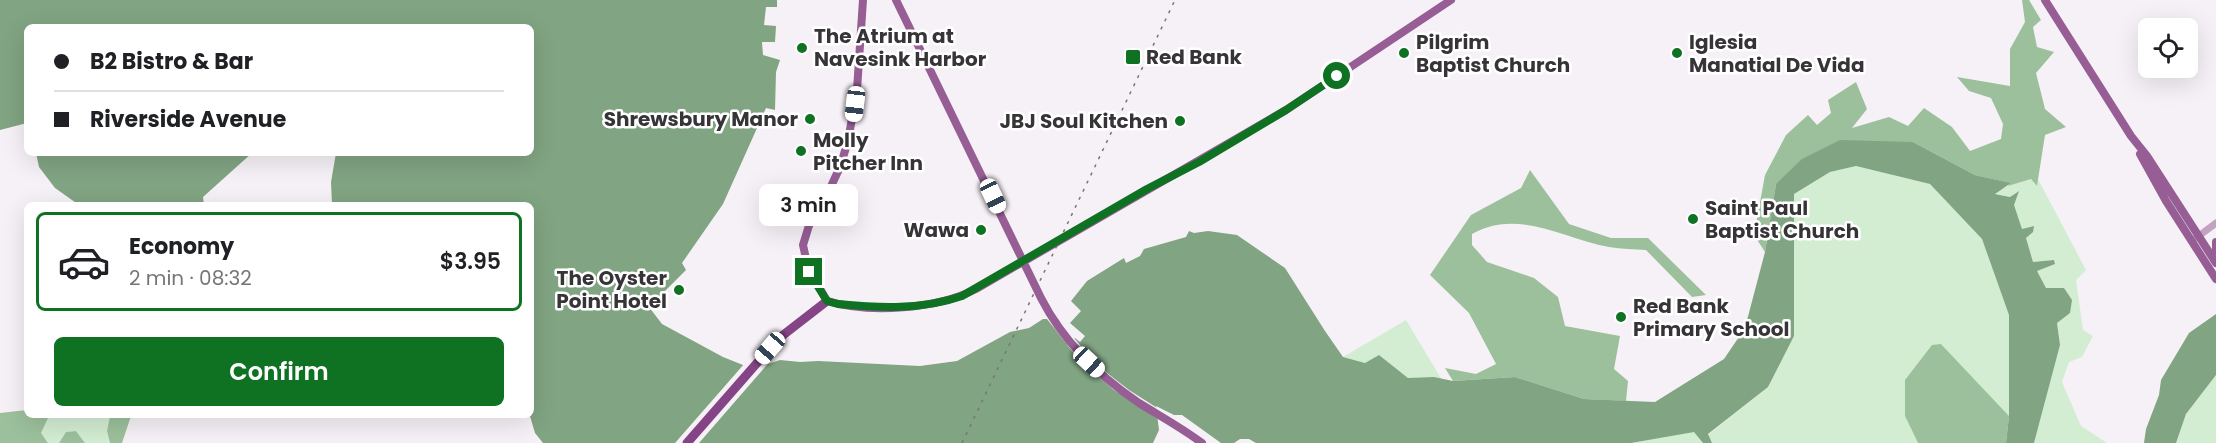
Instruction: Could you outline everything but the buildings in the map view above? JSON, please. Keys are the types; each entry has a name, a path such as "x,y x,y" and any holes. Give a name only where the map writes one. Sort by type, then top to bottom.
{"highway":[{"path":"687,443 770,348 796,323 827,301"}],"main road":[{"path":"896,0 1052,319 1073,345 1103,375 1133,398 1202,443"},
{"path":"863,1 857,90 848,141 832,184 811,219 803,245 806,264 827,301 879,307 933,305 962,296 1286,110 1451,0"},
{"path":"2045,0 2131,136 2152,177 2195,239 2216,263"},
{"path":"2195,239 2216,279"},
{"path":"2216,242 2216,251"}],"street":[{"path":"2195,239 2216,223"}],"shaded area":[{"path":"0,0 777,0 777,7 766,7 764,25 776,26 775,42 762,42 763,55 780,60 776,72 775,110 766,108 723,204 682,263 686,270 649,307 662,324 723,357 753,369 780,360 920,366 957,361 1010,332 1029,328 1043,319 1058,319 1073,339 1080,342 1085,336 1070,323 1081,311 1071,301 1087,281 1124,258 1126,263 1140,256 1144,249 1186,237 1189,231 1194,233 1208,231 1237,235 1285,268 1343,357 1365,363 1379,355 1408,378 1434,377 1453,381 1515,377 1584,399 1655,402 1724,359 1745,328 1765,252 1776,184 1802,159 1840,140 1913,142 1975,175 2011,183 1995,194 2010,197 2019,191 2014,205 2022,229 2034,226 2033,232 2026,238 2033,262 2054,260 2055,264 2037,271 2046,288 2064,288 2072,300 2070,313 2057,323 2060,345 2034,443 2006,443 2009,416 2009,315 1982,239 1930,184 1856,166 1830,172 1794,194 1794,336 1768,387 1708,434 1712,443 1703,443 1694,432 1631,443 1256,443 1249,439 1240,439 1234,443 1221,443 1182,415 1174,415 1156,406 1159,430 1153,443 543,443 535,433 531,418 534,418 534,202 332,202 331,182 335,156 534,156 534,24 24,24 24,124 0,130"},
{"path":"2022,0 2029,0 2041,20 2033,27 2037,47 2054,52 2036,73 2045,109 2066,127 2045,135 2037,186 2031,179 2008,186 2010,183 1975,175 1913,142 1776,184 1765,252 1754,235 1765,175 1786,135 1808,115 1817,125 1831,113 1828,100 1856,82 1867,109 1852,128 1889,117 1908,126 1924,108 1952,127 1970,151 2001,139 2003,124 1991,98 1969,91 1957,77 2010,86 2010,49 2025,22"},
{"path":"37,156 249,156 203,197 204,202 75,202 55,188 39,167"},
{"path":"1856,166 1930,184 1982,239 2009,315 2009,416 1941,344 1905,416 1918,443 1712,443 1708,435 1768,387 1794,336 1794,194 1830,172"},
{"path":"1530,170 1569,224 1611,238 1648,238 1706,295 1692,297 1646,250 1609,247 1523,224 1489,227 1472,234 1472,245 1487,262 1534,278 1558,297 1565,326 1620,336 1614,369 1628,381 1626,401 1584,399 1515,377 1453,381 1445,368 1476,374 1496,364 1469,313 1430,275 1471,215 1521,188"},
{"path":"2031,179 2037,186 2038,179 2086,270 2076,280 2083,330 2093,336 2082,357 2069,362 2062,382 2081,426 2107,443 2034,443 2060,345 2057,323 2046,288 2037,271 2055,264 2054,260 2033,262 2026,238 2033,226 2022,229 2013,204 2018,191 2010,197 1994,193"},
{"path":"2216,314 2216,375 2186,414 2176,443 2144,443 2146,429 2159,395 2161,380 2189,333"},
{"path":"1406,320 1442,380 1408,378 1379,355 1365,363 1343,357"},
{"path":"1941,344 2009,416 2006,443 1918,443 1905,416 1905,380 1932,345"},
{"path":"2216,375 2216,443 2176,443 2186,414"},
{"path":"24,410 24,418 48,418 41,433 48,443 0,443 0,413"},
{"path":"48,418 110,418 107,431 110,443 85,443 76,431 66,432 59,443 48,443 41,433"},
{"path":"110,418 130,418 122,443 110,443 107,431"},
{"path":"76,431 85,443 59,443 66,432"},
{"path":"1686,432 1695,432 1703,443 1631,443"}],"pier":[{"path":"1047,319 1058,319 1107,373 1173,418 1159,411 1161,421 1114,390 1080,361"},
{"path":"772,359 699,443 675,443 745,363 753,366"}],"railway":[{"path":"962,443 1175,0"}],"place":[{"name":"The Atrium at Navesink Harbor","path":"802,48"},
{"name":"Pilgrim Baptist Church","path":"1404,53"},
{"name":"Iglesia Manatial De Vida","path":"1677,53"},
{"name":"Red Bank","path":"1133,57"},
{"name":"Shrewsbury Manor","path":"810,119"},
{"name":"JBJ Soul Kitchen","path":"1180,121"},
{"name":"Molly Pitcher Inn","path":"801,151"},
{"name":"Saint Paul Baptist Church","path":"1693,219"},
{"name":"Wawa","path":"981,230"},
{"name":"The Oyster Point Hotel","path":"679,290"},
{"name":"Red Bank Primary School","path":"1621,317"}],"route":[{"path":"809,272 827,301 838,304 907,307 933,305 962,296 1157,183 1199,162 1286,110 1337,76"}]}
